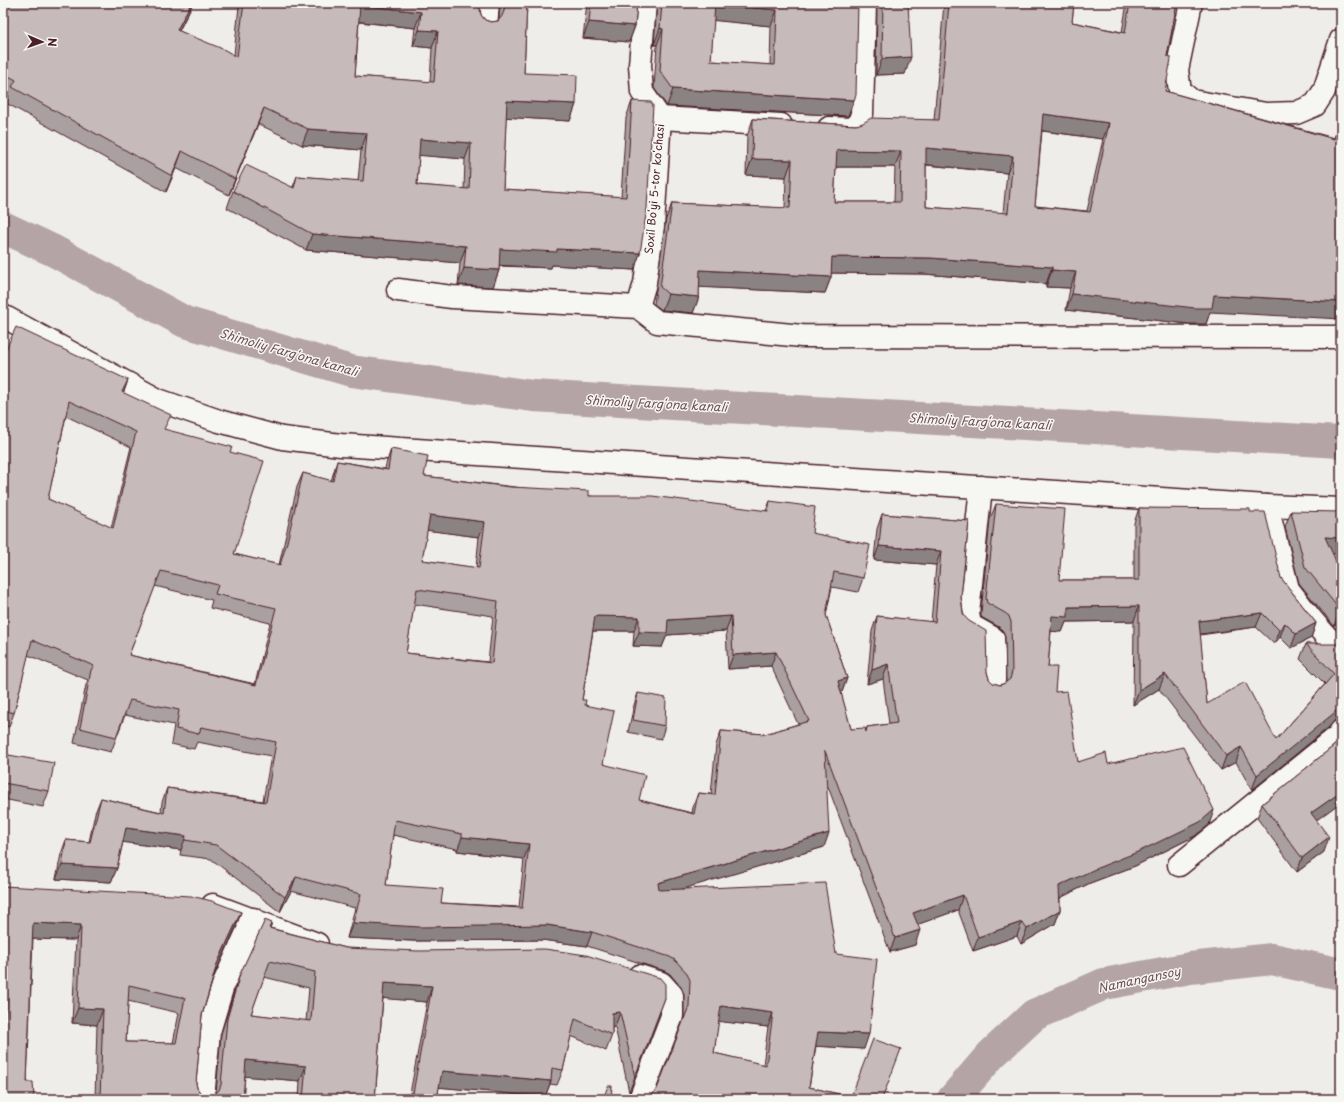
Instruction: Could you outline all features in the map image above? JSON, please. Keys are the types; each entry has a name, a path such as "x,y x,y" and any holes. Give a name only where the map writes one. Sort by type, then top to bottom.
{"street":[{"path":"486,26 488,3"},
{"name":"Soxil Boʻyi 5-tor koʻchasi","path":"638,307 645,283 653,226 660,118 642,92 640,65 645,3"},
{"name":"Soxil Boʻyi 5-tor koʻchasi","path":"660,118 851,129 858,125 862,114 865,3"},
{"path":"1191,3 1177,70 1180,91 1192,101 1266,114 1296,113 1315,105 1324,91 1341,40"},
{"path":"398,290 452,297 638,307 657,322 802,336 1341,337"},
{"path":"3,316 158,400 219,421 282,438 349,445 1267,506 1341,509"},
{"path":"981,487 968,613 970,625 993,638 994,687"},
{"path":"1267,506 1288,589 1326,636 1341,649"},
{"path":"1179,864 1337,737 1341,731"},
{"path":"195,900 253,919 314,943 336,948"},
{"path":"203,1099 209,1032 222,985 253,919"},
{"path":"618,969 661,983 672,995 672,1016 640,1099"}],"building":[{"path":"3,3 191,3 177,30 225,50 237,57 244,3 480,3 481,15 485,20 491,22 498,21 502,16 505,3 527,3 524,73 577,75 576,104 507,101 503,189 626,197 632,101 651,102 653,105 647,208 640,253 557,249 557,252 500,249 499,270 464,268 466,246 312,234 233,191 246,165 294,188 297,176 363,181 367,133 308,129 264,108 235,179 182,151 172,176 12,87 16,80 3,73","holes":["360,5 421,12 419,30 438,31 434,82 355,76","420,139 471,143 469,189 417,185"]},
{"path":"591,3 637,3 635,26 589,22"},
{"path":"662,3 858,3 856,95 854,100 673,89 660,71 663,29 660,28","holes":["715,4 777,10 775,65 711,61"]},
{"path":"883,3 908,3 911,57 882,59"},
{"path":"949,3 1074,3 1072,22 1125,33 1130,3 1177,3 1167,56 1171,57 1171,59 1165,91 1334,139 1337,130 1341,131 1341,302 1214,295 1212,308 1195,308 1072,294 1076,272 1052,270 1052,267 930,258 832,257 831,277 700,270 699,297 668,294 660,287 672,203 790,208 792,160 752,159 753,119 856,125 871,118 939,120","holes":["1043,114 1109,123 1090,212 1035,206","926,148 1013,156 1008,213 926,207","837,150 901,151 900,202 834,202"]},
{"path":"16,327 128,380 122,392 171,415 164,429 232,447 230,452 264,461 234,554 280,565 287,542 303,473 333,481 337,461 388,470 391,449 428,456 424,476 511,487 589,491 589,496 652,496 768,511 770,501 815,507 812,533 870,545 863,578 834,572 826,615 847,678 838,681 851,729 865,728 866,732 867,727 897,723 888,664 872,670 877,616 935,622 941,551 879,546 882,514 969,521 961,597 963,613 969,621 986,631 987,672 989,679 993,683 1000,685 1010,679 1012,672 1011,622 1009,616 987,603 986,598 996,504 1065,509 1059,580 1139,580 1139,508 1250,509 1250,512 1265,512 1281,578 1316,623 1296,634 1285,623 1279,630 1262,613 1199,621 1207,704 1245,682 1276,740 1334,674 1306,644 1338,644 1341,645 1341,705 1333,714 1257,775 1241,747 1226,756 1165,674 1139,690 1139,606 1068,607 1068,617 1052,616 1048,667 1057,667 1055,692 1067,691 1078,762 1106,753 1108,764 1183,747 1214,810 1200,822 1140,851 1095,869 1059,886 1060,910 1027,929 1022,922 978,937 963,895 913,913 920,930 895,938 825,751 829,833 658,883 659,890 825,883 836,954 877,959 869,1034 818,1032 809,1087 851,1097 873,1039 901,1049 882,1099 639,1099 638,1094 648,1097 657,1089 689,1006 690,980 686,972 675,960 670,957 592,932 547,925 419,927 353,923 361,894 296,877 285,897 216,845 185,840 186,836 126,828 117,868 62,865 66,840 90,842 101,798 164,813 167,788 266,802 276,742 201,727 199,734 176,729 179,710 130,700 116,737 80,728 91,670 94,666 32,640 14,713 3,710 3,356","holes":["69,401 136,432 113,528 48,499","430,515 485,522 479,568 422,560","161,571 218,585 215,594 276,608 256,685 129,655","417,589 498,601 492,663 406,653","595,616 639,617 639,632 667,633 668,620 731,616 733,655 776,652 809,721 765,734 721,731 715,795 698,793 694,814 639,800 645,775 603,764 614,711 585,705 586,700 582,700","395,820 462,834 462,837 529,844 522,908 441,903 443,889 386,885","721,1006 773,1013 766,1065 714,1053"]},
{"path":"1291,511 1341,512 1341,538 1325,537 1341,572 1340,610 1305,567"},
{"path":"638,693 666,698 665,726 633,720"},
{"path":"1341,740 1341,792 1311,813 1329,837 1302,858 1262,804"},
{"path":"3,754 54,763 49,791 3,783"},
{"path":"3,886 191,896 212,901 241,912 217,964 202,1015 196,1083 201,1094 207,1096 214,1095 219,1090 221,1085 227,1019 240,974 265,920 272,923 269,928 346,948 419,951 545,949 586,955 660,978 665,984 665,998 635,1077 620,1012 612,1013 612,1035 575,1019 563,1070 552,1068 551,1081 442,1071 437,1099 412,1099 432,986 384,983 375,1099 303,1099 306,1066 246,1060 243,1099 100,1099 103,1009 78,1008 81,925 33,923 27,1082 33,1082 34,1099 3,1099 3,1063 7,997 3,997","holes":["270,961 315,972 311,1021 251,1014","129,985 185,998 176,1043 126,1042"]},
{"path":"608,1086 612,1086 611,1099 603,1099"}],"waterway":[{"name":"Shimoliy Fargʻona kanali","path":"3,227 54,251 185,322 351,371 533,396 1341,442"},
{"name":"Namangansoy","path":"953,1099 991,1055 1034,1015 1104,984 1190,968 1272,959 1341,974"}]}
